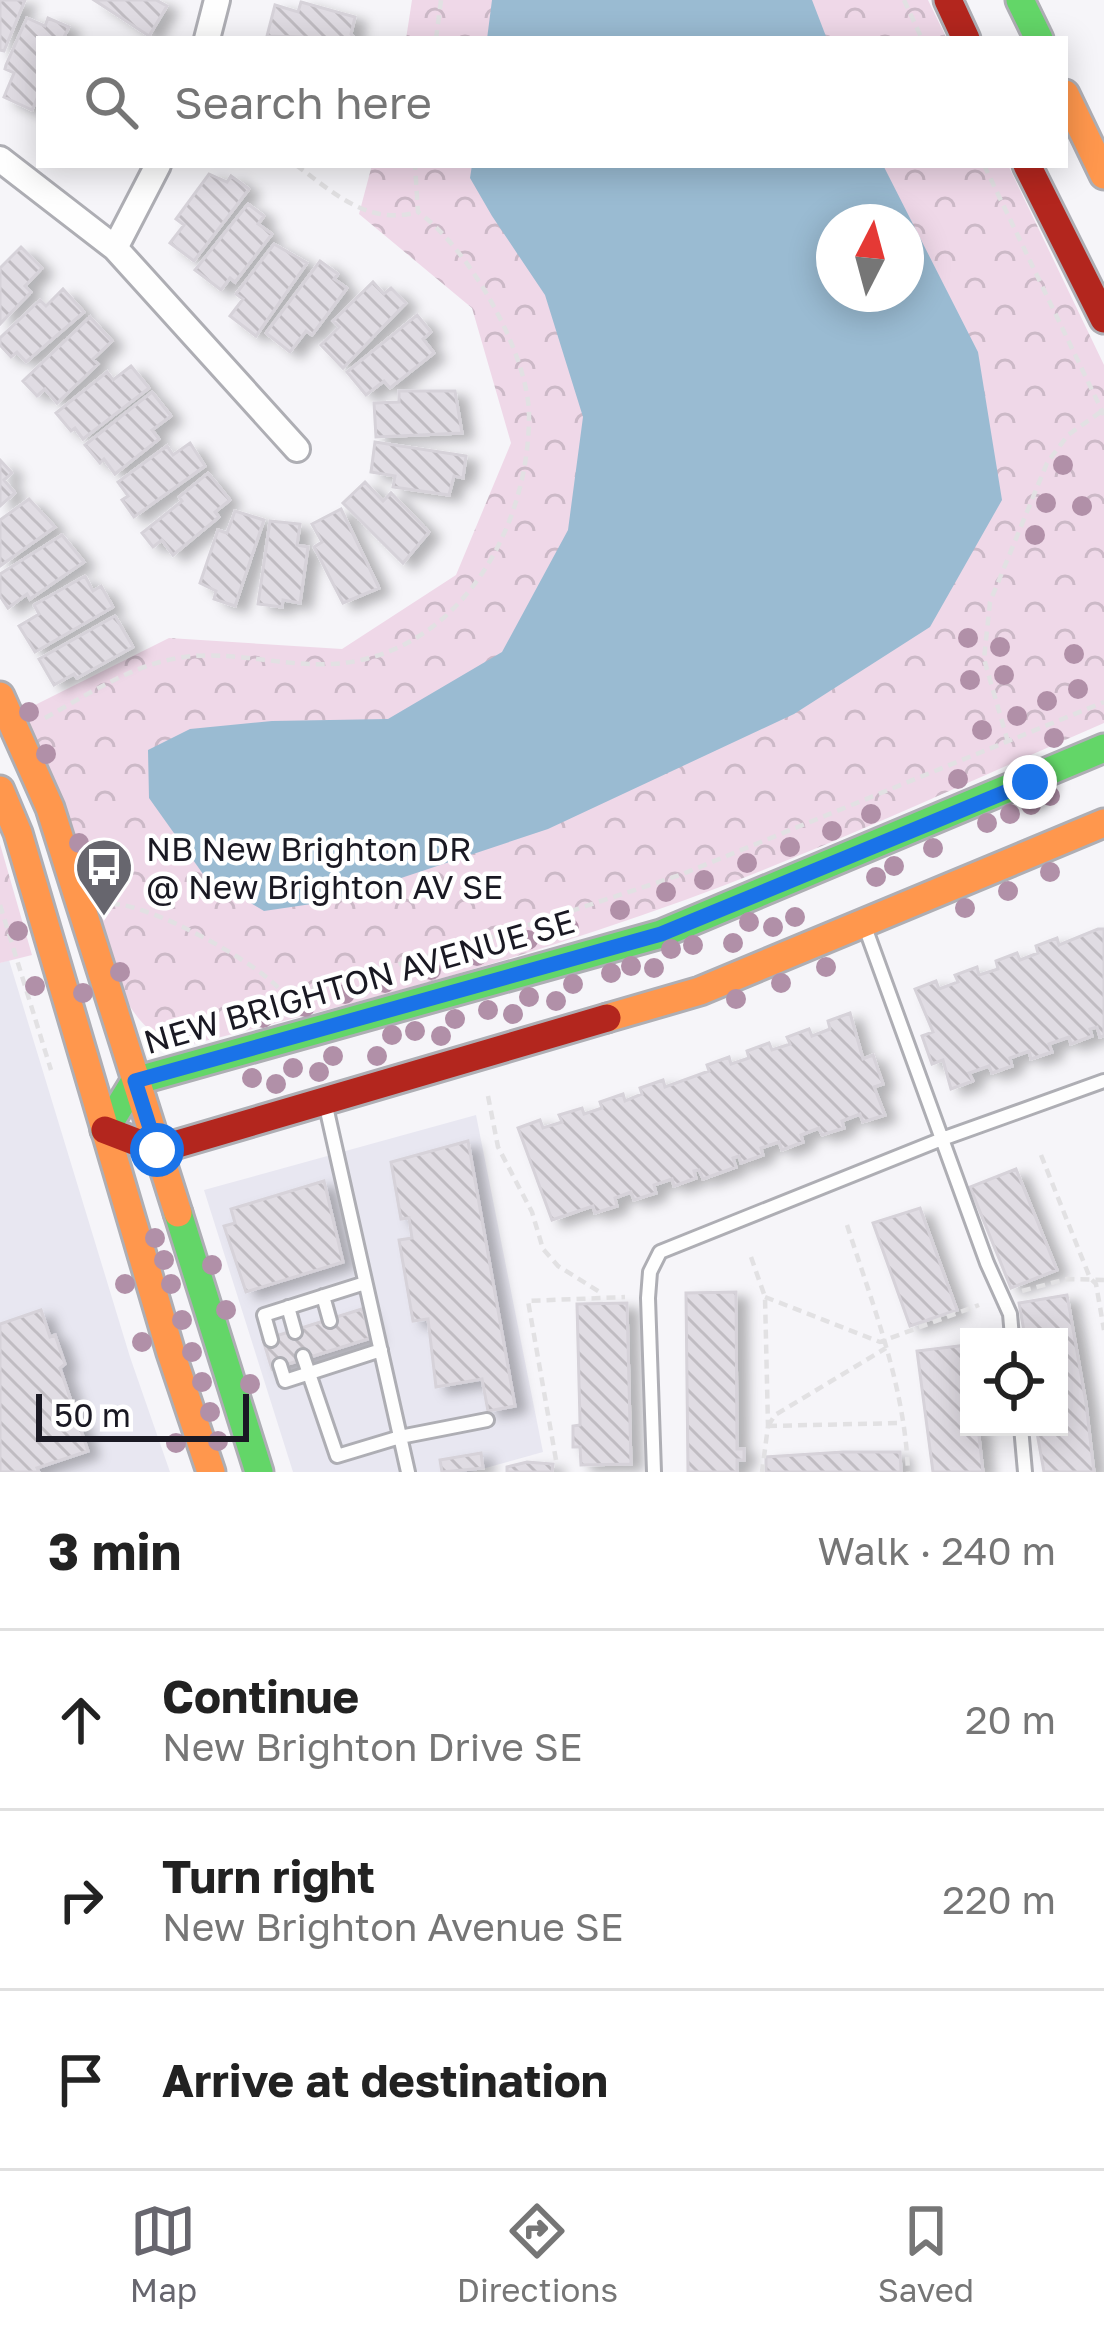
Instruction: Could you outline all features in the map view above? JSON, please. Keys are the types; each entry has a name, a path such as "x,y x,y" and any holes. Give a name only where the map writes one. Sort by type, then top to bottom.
{"street":[{"path":"208,36 217,0"},
{"path":"948,0 966,36"},
{"path":"1020,0 1038,36"},
{"path":"1068,100 1104,175"},
{"path":"0,159 115,248 297,449"},
{"path":"115,248 156,168"},
{"path":"1028,168 1104,320"},
{"path":"0,696 50,808 260,1472"},
{"name":"NEW BRIGHTON AVENUE SE","path":"105,1130 135,1081 661,934 1104,748"},
{"path":"0,790 18,833 171,1353 212,1472"},
{"path":"105,1130 157,1150 700,991 1104,824"}],"lane":[{"path":"863,923 1010,1314 1011,1328"},
{"path":"654,1472 647,1298 650,1272 660,1252 942,1139 1104,1081"},
{"path":"325,1101 408,1472"},
{"path":"272,1340 263,1315 365,1282"},
{"path":"323,1296 330,1321"},
{"path":"288,1307 296,1332"},
{"path":"337,1347 342,1363"},
{"path":"280,1365 285,1382 381,1351"},
{"path":"304,1356 337,1456 400,1437 488,1420"},
{"path":"1022,1436 1025,1472"}],"path":[{"path":"436,36 442,0"},
{"path":"904,0 921,36"},
{"path":"300,168 352,207 394,215 418,212"},
{"path":"41,719 126,675 175,658 208,655 322,664 382,655 431,629 473,587 500,543 519,490 527,452 528,393 517,350 500,315 441,233 418,212 416,168"},
{"path":"985,168 1103,413 1068,435 1047,463 990,602 984,659 1008,742"},
{"path":"153,1033 471,944 680,874 1104,702"},
{"path":"111,904 145,908 255,967 278,984 286,997"},
{"path":"0,905 51,1070"},
{"path":"488,1096 498,1148 532,1211 543,1249 558,1266 605,1296"},
{"path":"1041,1155 1098,1290 1104,1330"},
{"path":"847,1225 886,1348 903,1423 908,1472"},
{"path":"752,1257 765,1297 768,1426 762,1472"},
{"path":"1011,1295 1051,1282 1104,1280"},
{"path":"556,1460 528,1301 625,1297"},
{"path":"765,1297 874,1340 979,1305"},
{"path":"768,1426 776,1415 886,1348"},
{"path":"768,1426 903,1423"}],"shaded area":[{"path":"9,960 130,1357 170,1472 0,1472 0,963"},
{"path":"476,1115 543,1452 471,1472 293,1472 204,1190"}],"green space":[{"path":"412,0 928,0 946,36 406,36"},
{"path":"371,168 1009,168 1104,365 1104,723 791,859 563,942 188,1045 165,1040 140,1020 121,991 23,711 169,638 342,649 456,575 511,443 472,308 359,214"},
{"path":"0,844 32,955 0,963"}],"water":[{"path":"492,0 812,0 826,36 487,36"},
{"path":"472,168 885,168 903,204 816,204 816,312 924,312 924,246 978,352 1002,500 930,627 794,714 548,829 332,901 264,911 203,874 149,798 148,750 190,729 272,721 388,719 502,652 568,530 583,417 545,295 470,178"}],"building":[{"path":"0,0 25,0 4,51 0,50"},
{"path":"94,0 156,0 167,6 149,36"},
{"path":"301,2 355,17 353,36 267,36 275,5 298,12"},
{"path":"27,18 45,26 48,18 69,27 64,36 36,36 32,110 4,97 14,73 6,65"},
{"path":"209,174 227,182 231,176 249,189 194,261 170,243 184,225 176,219"},
{"path":"248,204 264,216 258,224 272,234 235,282 230,278 221,290 195,270"},
{"path":"274,244 307,263 256,336 230,316 243,299 236,294"},
{"path":"21,247 42,268 25,286 31,292 0,324 0,268"},
{"path":"320,261 347,288 312,335 306,331 290,352 266,333"},
{"path":"373,282 384,294 391,288 406,303 343,368 321,345 339,327 333,321"},
{"path":"63,289 84,312 26,362 17,352 11,357 0,338 40,300 46,306"},
{"path":"417,315 431,332 423,339 434,353 390,388 384,381 366,395 347,372"},
{"path":"90,317 112,341 93,359 98,364 57,403 45,389 37,396 23,381"},
{"path":"131,366 149,388 83,439 56,413 107,372 113,380"},
{"path":"399,391 455,391 462,433 376,437 374,403 399,402"},
{"path":"152,392 171,416 152,430 159,439 115,474 85,445"},
{"path":"375,442 466,456 463,478 454,476 449,495 393,487 395,476 371,472"},
{"path":"190,443 205,466 134,517 122,500 128,496 118,482 167,446 173,455"},
{"path":"0,460 12,473 4,480 15,493 0,506"},
{"path":"208,473 230,500 215,512 219,517 173,555 162,540 153,547 142,533"},
{"path":"365,482 383,501 391,493 429,532 403,563 343,503"},
{"path":"29,499 55,527 0,566 0,520"},
{"path":"341,509 379,588 343,603 314,547 322,542 312,524"},
{"path":"235,511 264,520 235,606 214,599 216,591 200,583 218,530 227,533"},
{"path":"270,521 300,524 297,545 308,547 300,603 258,604"},
{"path":"62,535 84,562 30,599 27,594 8,608 0,596 0,574"},
{"path":"85,576 93,591 101,586 113,607 35,652 19,626 39,614 34,605"},
{"path":"115,616 133,647 77,678 74,674 54,685 39,659"},
{"path":"1104,929 1104,1036 1100,1037 1097,1027 1090,1029 1092,1036 1071,1044 1069,1037 1049,1044 1052,1052 1031,1059 1029,1051 1010,1058 1012,1066 992,1073 989,1066 969,1073 973,1081 951,1089 943,1060 932,1064 922,1036 933,1032 915,989 936,981 939,989 958,982 955,975 977,967 979,975 998,969 996,961 1017,953 1020,960 1038,953 1036,946 1057,938 1059,945"},
{"path":"850,1013 863,1059 873,1055 883,1084 874,1087 885,1115 863,1122 860,1114 842,1121 844,1128 822,1135 819,1128 801,1135 803,1142 782,1150 779,1142 761,1148 763,1155 741,1163 739,1156 733,1158 736,1167 703,1179 699,1170 694,1171 696,1178 674,1186 672,1179 654,1185 656,1193 634,1200 631,1192 615,1198 617,1206 595,1213 593,1206 552,1220 518,1128 540,1120 543,1128 562,1122 559,1115 582,1108 584,1114 623,1094 625,1101 642,1094 640,1088 663,1080 665,1087 709,1071 707,1065 729,1057 731,1064 749,1058 747,1051 769,1043 772,1050 790,1044 787,1037 809,1029 812,1036 830,1029 828,1021"},
{"path":"468,1141 515,1406 488,1411 482,1379 436,1387 428,1319 413,1321 399,1240 412,1238 409,1218 401,1219 391,1162"},
{"path":"1016,1169 1057,1270 1011,1288 970,1187"},
{"path":"324,1181 343,1262 246,1292 224,1226 235,1223 231,1209"},
{"path":"920,1208 957,1310 910,1326 873,1223"},
{"path":"736,1292 737,1449 744,1449 744,1460 737,1460 737,1472 688,1472 686,1293"},
{"path":"1067,1295 1094,1472 1044,1472 1038,1436 1068,1436 1068,1328 1023,1328 1019,1303"},
{"path":"627,1303 631,1464 581,1465 580,1447 573,1447 573,1426 580,1425 577,1304"},
{"path":"362,1309 371,1338 272,1369 263,1340"},
{"path":"41,1310 65,1364 60,1368 88,1451 37,1468 39,1472 0,1472 0,1324"},
{"path":"960,1346 960,1436 979,1436 983,1472 933,1472 917,1351"},
{"path":"900,1452 901,1472 766,1472 766,1457"},
{"path":"481,1453 483,1468 442,1472 440,1460"},
{"path":"527,1462 553,1464 552,1472 507,1472 507,1467"}],"traffic: fast":[{"path":"1020,0 1038,36"},
{"path":"105,1130 135,1081 661,934 1104,748"},
{"path":"178,1213 259,1472"}],"traffic: slow":[{"path":"1068,100 1104,175"},
{"path":"0,696 50,808 178,1213"},
{"path":"0,790 18,833 171,1353 211,1472"},
{"path":"607,1018 700,991 1104,823"}],"traffic: jam":[{"path":"948,0 965,36"},
{"path":"1028,168 1104,319"},
{"path":"105,1130 157,1150 607,1018"}],"place":[{"name":"NB New Brighton DR @ New Brighton AV SE","path":"104,918"}],"route":[{"path":"157,1150 135,1081 661,934 1030,782"}]}
